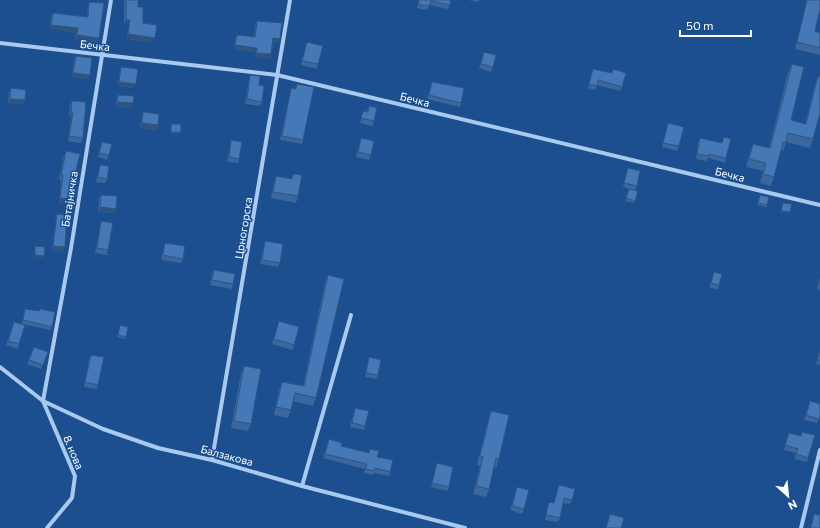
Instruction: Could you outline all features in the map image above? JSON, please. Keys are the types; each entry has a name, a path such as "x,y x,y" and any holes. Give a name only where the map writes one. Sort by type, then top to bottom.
{"street":[{"name":"Батајничка","path":"43,401 71,248 111,0"},
{"name":"Црногорска","path":"212,460 290,0"},
{"name":"Бечка","path":"0,43 277,74 820,205"},
{"path":"302,486 351,315"},
{"name":"Балзакова","path":"0,366 43,401 103,429 158,448 212,460 302,486 465,528"},
{"name":"8. нова","path":"43,401 75,476 72,498 47,528"},
{"path":"801,528 820,450"}],"building":[{"path":"126,0 138,0 138,7 143,7 143,23 157,25 155,38 128,34 130,20 126,20"},
{"path":"419,0 451,0 450,5 431,1 429,6 425,6 418,4"},
{"path":"807,0 820,0 820,9 815,31 820,33 820,48 797,42"},
{"path":"89,2 104,3 99,38 77,35 78,28 51,25 53,13 88,17"},
{"path":"257,21 282,23 280,39 273,38 271,54 257,53 257,48 235,45 237,35 255,37"},
{"path":"307,42 323,46 318,64 302,61"},
{"path":"484,52 496,55 493,67 481,64"},
{"path":"76,56 92,58 90,75 73,73"},
{"path":"792,64 804,67 791,120 806,124 818,76 820,77 820,113 813,139 788,133 786,142 783,142 774,177 763,174 766,163 749,159 753,144 770,148"},
{"path":"121,67 138,69 136,84 119,82"},
{"path":"593,69 612,73 613,69 626,73 622,87 598,80 597,86 589,84"},
{"path":"250,75 260,76 259,85 264,86 262,102 247,99"},
{"path":"432,82 464,88 461,103 429,95"},
{"path":"297,84 314,87 303,140 282,136 291,88 296,89"},
{"path":"11,88 26,90 25,100 10,99"},
{"path":"118,95 134,96 133,103 117,102"},
{"path":"72,101 86,102 83,138 69,136 73,113 71,113"},
{"path":"369,106 377,108 374,121 361,118 363,111 368,112"},
{"path":"143,112 159,114 158,125 142,123"},
{"path":"668,123 684,127 679,146 663,143"},
{"path":"171,124 181,124 181,132 171,132"},
{"path":"724,137 731,139 726,158 709,154 709,156 697,154 700,138 722,143"},
{"path":"361,138 374,141 371,155 358,152"},
{"path":"231,140 242,142 239,159 229,157"},
{"path":"102,142 112,144 109,155 99,153"},
{"path":"66,151 80,154 74,178 72,177 69,199 60,198 63,175 61,175"},
{"path":"100,165 109,166 107,179 98,177"},
{"path":"628,168 640,171 637,186 624,183"},
{"path":"293,174 302,175 298,196 273,192 276,176 292,179"},
{"path":"629,189 638,191 635,201 626,198"},
{"path":"101,195 117,196 116,209 100,207"},
{"path":"760,195 769,197 767,205 758,203"},
{"path":"783,203 792,204 790,212 781,211"},
{"path":"57,214 67,215 65,247 53,246"},
{"path":"101,221 113,223 108,250 97,248"},
{"path":"265,241 283,244 280,263 262,260"},
{"path":"165,243 185,246 183,259 163,255"},
{"path":"35,246 45,247 44,256 35,255"},
{"path":"214,270 235,274 233,284 212,280"},
{"path":"714,272 722,274 719,285 711,283"},
{"path":"328,275 344,279 316,398 295,393 291,410 276,407 282,382 304,386"},
{"path":"25,309 39,311 40,309 55,312 52,327 23,320"},
{"path":"279,321 299,327 294,345 274,339"},
{"path":"14,322 25,325 19,344 8,341"},
{"path":"120,325 128,327 126,337 118,335"},
{"path":"34,347 48,352 43,365 29,360"},
{"path":"820,350 820,360 817,360"},
{"path":"91,355 104,357 98,385 85,382"},
{"path":"369,357 381,360 378,375 366,373"},
{"path":"244,366 261,369 251,424 234,421"},
{"path":"810,401 820,404 819,419 806,415"},
{"path":"355,408 369,411 365,426 352,423"},
{"path":"491,411 509,415 499,459 496,458 489,489 476,486 483,457 480,456"},
{"path":"802,432 815,435 808,458 796,454 798,449 785,445 789,433 801,436"},
{"path":"329,439 342,443 341,446 369,453 370,449 379,451 377,457 393,460 390,472 375,468 374,471 365,469 367,464 325,454"},
{"path":"437,463 453,467 449,487 432,483"},
{"path":"559,485 575,489 572,500 564,498 560,518 546,515 549,502 554,503"},
{"path":"517,487 529,490 524,509 512,506"},
{"path":"610,514 624,518 621,528 606,528"},
{"path":"814,514 820,515 820,528 811,528"}]}
